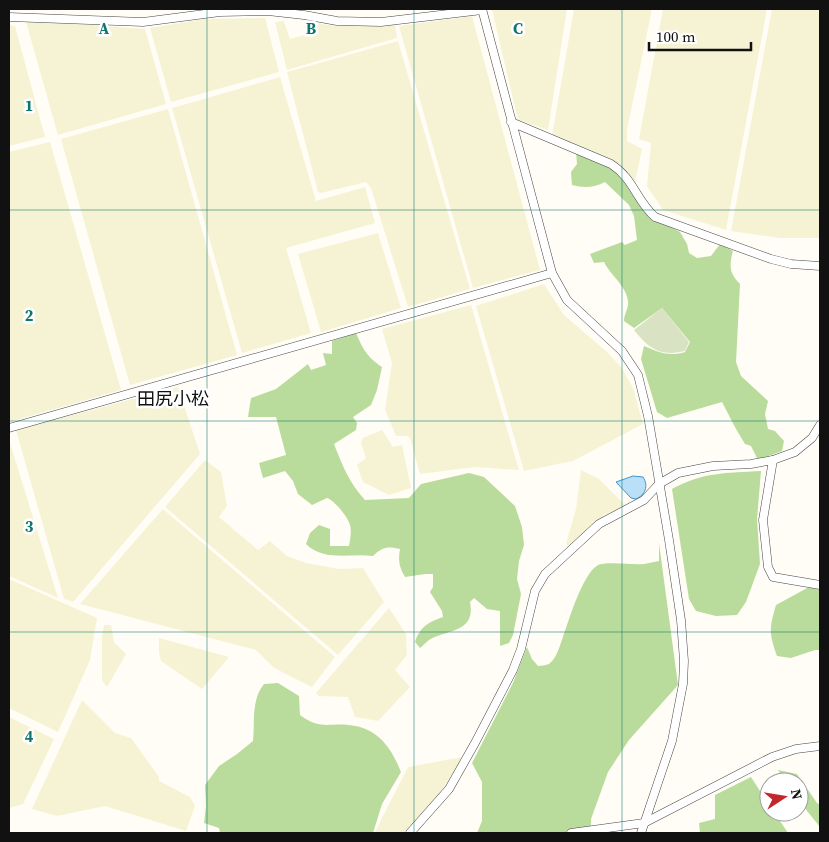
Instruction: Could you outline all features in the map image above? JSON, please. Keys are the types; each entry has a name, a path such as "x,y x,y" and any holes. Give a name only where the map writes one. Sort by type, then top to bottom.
{"street":[{"path":"9,17 143,22 201,14 268,12 304,15 337,21 381,22 482,9 552,273 567,300 622,351 638,375 646,408 681,620 684,676 676,724 641,833"},
{"path":"511,122 621,170 630,180 648,211 655,217 771,259 791,264 820,266"},
{"path":"9,428 552,273"},
{"path":"410,833 440,802 454,782 513,670 521,649 535,591 540,581 598,524 644,500 659,484 685,470 751,464 773,460 795,452 812,438 820,425"},
{"path":"773,460 763,520 768,567 773,577 820,585"},
{"path":"571,833 644,823 772,757 796,749 820,746"}],"shaded area":[{"path":"567,9 548,130 518,120 492,10"},
{"path":"574,9 652,9 627,130 627,141 642,149 635,182 623,169 612,161 552,136"},
{"path":"663,9 767,9 726,230 663,210 647,186 651,143 639,139"},
{"path":"772,9 820,9 820,238 780,238 731,231"},
{"path":"472,16 540,270 473,288 399,26"},
{"path":"265,18 279,72 171,102 150,28 204,19"},
{"path":"284,21 290,39 308,34 307,22 337,26 382,26 395,24 397,38 287,70 275,22"},
{"path":"26,22 145,29 166,104 58,135"},
{"path":"9,25 15,26 45,137 9,146"},
{"path":"398,41 470,289 408,307 371,188 366,182 321,193 318,192 287,72"},
{"path":"280,77 316,201 365,187 375,223 286,248 311,333 242,353 172,108"},
{"path":"168,109 237,355 130,385 61,139"},
{"path":"50,142 121,390 9,422 9,152"},
{"path":"378,233 401,308 321,332 298,254"},
{"path":"544,284 564,315 607,352 622,368 633,388 643,424 573,461 524,471 476,306"},
{"path":"471,305 519,470 475,467 420,474 410,438 407,436 396,436 385,410 392,363 382,329"},
{"path":"178,387 200,454 73,602 64,599 16,430"},
{"path":"382,430 393,447 402,445 411,488 389,495 363,482 357,465 366,458 361,443 363,438"},
{"path":"9,440 58,598 9,576"},
{"path":"205,460 221,472 227,506 219,517 258,550 270,541 287,556 306,563 339,569 363,568 384,602 338,655 165,507"},
{"path":"581,470 599,479 626,506 604,515 570,546 566,544 576,509"},
{"path":"163,509 335,657 312,687 274,668 256,650 80,604"},
{"path":"9,579 97,618 90,660 58,732 9,708"},
{"path":"389,608 406,634 407,655 395,670 410,687 378,721 355,717 348,697 319,696 316,693"},
{"path":"104,625 111,625 114,642 126,654 107,687 102,680 102,636"},
{"path":"159,638 229,657 202,689 161,661"},
{"path":"82,700 115,733 131,738 159,777 159,781 190,797 195,806 186,831 105,806 57,816 32,809"},
{"path":"9,717 54,739 23,804 9,808"},
{"path":"463,757 435,801 404,833 376,833 408,767"}],"green space":[{"path":"576,152 620,171 654,218 680,232 687,244 689,253 697,258 711,256 720,244 733,251 731,269 740,284 736,362 741,376 768,401 765,414 768,429 775,431 784,441 782,451 758,460 751,446 745,444 722,402 667,418 657,412 641,359 644,346 659,352 674,354 685,352 690,342 662,308 634,328 624,321 628,305 626,293 604,262 594,263 590,254 622,242 625,245 637,240 634,216 629,205 605,182 588,187 572,185 571,172 577,164"},
{"path":"662,308 689,342 685,351 669,353 656,350 650,347 634,330"},
{"path":"356,333 366,352 382,367 377,390 371,405 353,417 357,423 356,430 334,444 347,474 365,500 409,498 421,484 469,473 484,477 515,506 522,527 524,545 519,561 517,579 521,594 513,635 509,643 500,646 500,611 487,609 474,598 470,602 471,612 469,619 464,625 436,636 420,648 415,642 419,632 429,623 443,617 442,611 430,592 433,587 433,574 405,577 399,563 400,549 396,548 382,549 373,556 338,556 313,550 306,544 310,533 319,525 330,529 330,546 349,546 351,527 344,513 327,498 312,505 298,494 293,481 285,471 263,478 259,463 286,455 276,417 248,417 251,398 276,389 308,364 311,370 326,365 323,353 332,354 332,341"},
{"path":"761,471 757,519 760,564 746,602 737,615 716,616 696,611 689,599 672,489 683,483 705,476"},
{"path":"659,543 678,685 629,740 608,772 591,819 591,833 477,833 482,821 482,782 472,763 513,683 527,647 532,659 538,666 549,664 557,653 581,588 592,570 602,564 644,564 659,561"},
{"path":"809,587 820,590 820,650 791,658 777,656 772,642 771,631 776,605"},
{"path":"278,683 299,696 300,715 307,720 324,725 349,725 368,730 388,747 401,772 382,804 373,833 220,833 219,828 204,823 206,806 205,785 219,766 253,741 254,711 260,690 264,684"},
{"path":"751,777 759,789 759,822 781,822 788,833 700,833 699,823 715,819 715,795"},
{"path":"809,791 820,805 820,827 809,813"}],"water":[{"path":"633,476 643,477 646,484 644,493 636,499 631,498 616,482"}],"district":[{"name":"田尻小松","path":"173,399"}]}
